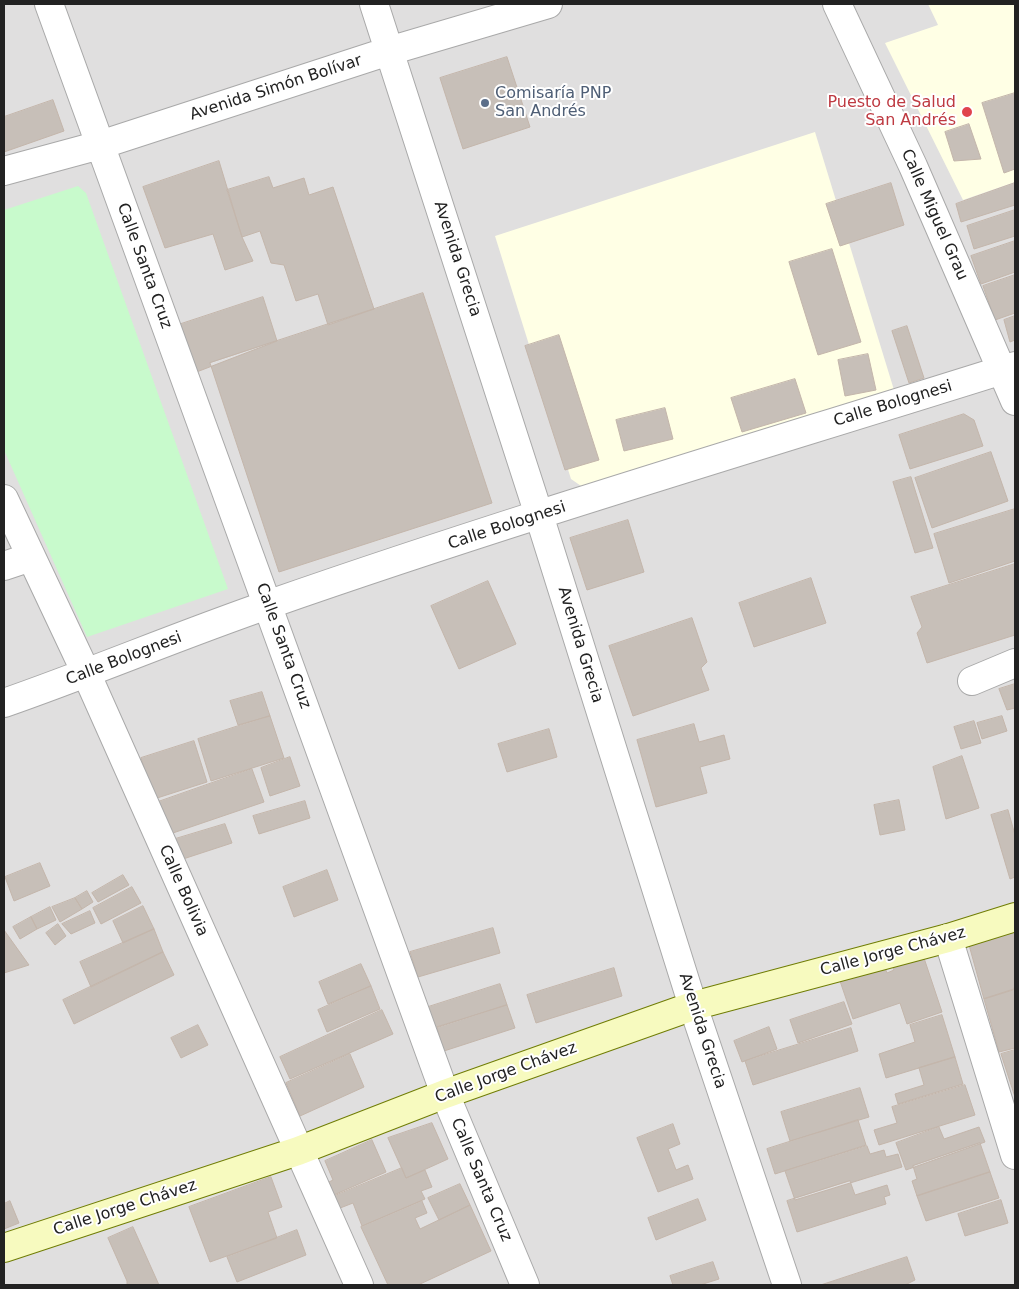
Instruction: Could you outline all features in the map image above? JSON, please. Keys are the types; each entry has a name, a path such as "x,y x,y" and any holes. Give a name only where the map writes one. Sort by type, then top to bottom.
{"street":[{"name":"Calle Santa Cruz","path":"49,4 445,1094 525,1285"},
{"name":"Avenida Grecia","path":"374,4 540,515 693,1006 787,1285"},
{"name":"Avenida Simón Bolívar","path":"4,171 100,144 389,51 548,4"},
{"name":"Calle Miguel Grau","path":"837,4 1009,368 1015,401"},
{"name":"Calle Bolognesi","path":"4,703 86,675 268,604 540,515 1009,368"},
{"name":"Calle Bolivia","path":"4,499 86,675 359,1285"},
{"path":"4,566 31,558"},
{"path":"972,681 1015,663"},
{"name":"Calle Jorge Chávez","path":"4,1248 298,1151 445,1094 693,1006 948,938 1015,917"},
{"path":"948,938 1015,1155"}],"shaded area":[{"path":"4,4 1015,4 1015,1285 4,1285"},
{"name":"Puesto de Salud San Andrés","path":"928,4 1015,4 1015,182 963,200 885,43 938,25"},
{"path":"815,132 894,390 584,488 571,479 495,236"}],"green space":[{"path":"78,186 86,193 228,589 87,637 4,450 4,210"}],"building":[{"name":"Comisaría PNP San Andrés","path":"507,57 530,127 463,149 440,78"},
{"path":"1015,93 1015,169 1004,173 982,103"},
{"path":"53,100 64,131 4,152 4,117"},
{"path":"969,124 981,159 954,161 945,132"},
{"path":"219,161 242,237 253,261 225,270 213,234 165,248 143,187"},
{"path":"269,177 273,188 304,178 309,195 333,187 374,309 328,325 318,294 296,301 284,265 271,263 260,231 242,237 227,190"},
{"path":"891,183 904,225 840,246 826,204"},
{"path":"1015,183 1015,205 961,222 956,204"},
{"path":"1015,210 1015,236 974,249 967,226"},
{"path":"1015,241 1015,272 981,284 971,256"},
{"path":"832,249 861,342 818,355 789,262"},
{"path":"1015,275 1015,313 995,320 983,286"},
{"path":"423,293 492,503 279,572 210,363"},
{"path":"263,297 277,341 194,373 178,325"},
{"path":"1015,316 1015,340 1010,342 1004,320"},
{"path":"907,326 924,378 909,383 892,331"},
{"path":"559,335 599,460 565,470 525,346"},
{"path":"868,354 876,390 845,396 838,360"},
{"path":"795,379 806,413 742,432 731,398"},
{"path":"665,408 673,439 624,451 616,420"},
{"path":"964,414 974,420 983,446 910,469 899,435"},
{"path":"991,452 1008,501 932,528 915,478"},
{"path":"911,477 933,548 915,553 893,482"},
{"path":"1015,509 1015,561 949,583 934,534"},
{"path":"628,520 644,572 587,590 570,538"},
{"path":"1015,564 1015,635 927,663 917,633 922,627 911,597"},
{"path":"811,578 826,623 754,647 739,603"},
{"path":"488,581 516,644 459,669 431,606"},
{"path":"692,618 707,662 701,668 709,690 633,716 609,646"},
{"path":"1015,684 1015,708 1007,710 999,689"},
{"path":"262,692 270,716 238,725 230,701"},
{"path":"270,716 284,758 211,781 198,739"},
{"path":"1002,716 1007,731 982,739 977,723"},
{"path":"974,721 981,743 961,749 954,727"},
{"path":"694,724 699,742 724,735 730,759 700,767 707,793 656,807 637,740"},
{"path":"549,729 557,757 507,772 498,744"},
{"path":"194,741 207,782 154,799 141,758"},
{"path":"962,756 979,808 946,819 933,767"},
{"path":"290,757 300,786 270,796 261,768"},
{"path":"252,769 264,802 170,834 158,802"},
{"path":"899,800 905,830 880,835 874,805"},
{"path":"305,801 310,818 259,834 253,816"},
{"path":"1008,810 1015,835 1015,877 1010,879 991,815"},
{"path":"225,824 232,843 180,860 172,840"},
{"path":"40,863 50,886 14,901 5,877"},
{"path":"327,870 338,900 294,917 283,887"},
{"path":"123,875 129,885 98,902 92,893"},
{"path":"132,887 141,903 101,924 93,908"},
{"path":"87,891 93,902 82,909 75,898"},
{"path":"75,898 82,909 60,922 52,907"},
{"path":"143,906 154,929 123,943 113,921"},
{"path":"50,907 56,920 37,929 31,917"},
{"path":"90,911 95,923 71,934 62,924"},
{"path":"31,917 37,929 20,939 13,927"},
{"path":"58,924 66,936 55,945 46,933"},
{"path":"493,928 500,953 418,977 410,952"},
{"path":"154,929 163,952 91,987 80,962"},
{"path":"4,930 29,965 4,973"},
{"path":"1015,931 1015,986 1013,990 984,999 969,945"},
{"path":"163,952 174,975 74,1024 63,1000"},
{"path":"909,956 911,963 924,958 942,1012 907,1024 900,1003 853,1019 840,981 884,965 887,973 894,970 891,963"},
{"path":"361,964 371,986 328,1004 319,982"},
{"path":"614,968 622,996 536,1023 527,995"},
{"path":"500,984 507,1005 430,1029 422,1009"},
{"path":"371,986 380,1009 327,1032 318,1010"},
{"path":"1015,989 1015,1048 999,1052 984,999"},
{"path":"844,1002 852,1024 798,1043 790,1020"},
{"path":"507,1005 515,1028 444,1051 437,1028"},
{"path":"382,1010 393,1034 290,1079 280,1057"},
{"path":"942,1015 955,1057 886,1078 879,1054 915,1042 910,1025"},
{"path":"198,1025 208,1045 181,1058 171,1038"},
{"path":"769,1027 777,1049 742,1062 734,1041"},
{"path":"851,1028 858,1051 753,1085 745,1061"},
{"path":"1015,1050 1015,1097 1001,1054"},
{"path":"350,1054 364,1087 300,1116 286,1083"},
{"path":"955,1057 963,1084 898,1104 895,1094 924,1085 919,1068"},
{"path":"965,1085 975,1115 879,1145 874,1130 897,1123 892,1107"},
{"path":"860,1088 869,1117 790,1141 781,1112"},
{"path":"858,1120 866,1145 775,1174 767,1149"},
{"path":"432,1123 448,1159 406,1178 388,1138"},
{"path":"673,1124 680,1144 668,1149 676,1170 688,1165 693,1179 658,1192 637,1138"},
{"path":"939,1127 944,1139 979,1127 985,1142 906,1170 896,1143"},
{"path":"372,1140 386,1172 327,1198 321,1186 333,1180 325,1161"},
{"path":"980,1143 990,1172 917,1196 912,1181 917,1179 913,1166"},
{"path":"867,1146 870,1154 884,1150 886,1157 898,1154 902,1167 795,1200 785,1171"},
{"path":"402,1168 406,1178 425,1170 432,1187 421,1191 425,1199 362,1226 353,1203 335,1210 330,1198"},
{"path":"990,1172 999,1198 926,1221 917,1196"},
{"path":"271,1177 282,1207 268,1212 277,1238 210,1262 189,1207"},
{"path":"850,1181 855,1195 887,1185 890,1195 884,1197 886,1204 797,1232 787,1201"},
{"path":"460,1184 470,1205 439,1220 428,1198"},
{"path":"698,1199 706,1220 656,1240 648,1218"},
{"path":"1001,1200 1008,1223 965,1236 958,1214"},
{"path":"10,1201 19,1223 4,1229 4,1204"},
{"path":"422,1201 427,1213 415,1218 420,1229 470,1205 491,1251 418,1285 388,1285 361,1227"},
{"path":"133,1227 159,1285 127,1285 108,1238"},
{"path":"297,1230 306,1255 237,1282 227,1257"},
{"path":"907,1257 915,1280 905,1285 821,1285"},
{"path":"713,1262 719,1279 700,1285 673,1285 670,1276"}],"place":[{"name":"Comisaría PNP San Andrés","path":"485,103"},
{"name":"Puesto de Salud San Andrés","path":"967,112"}]}
